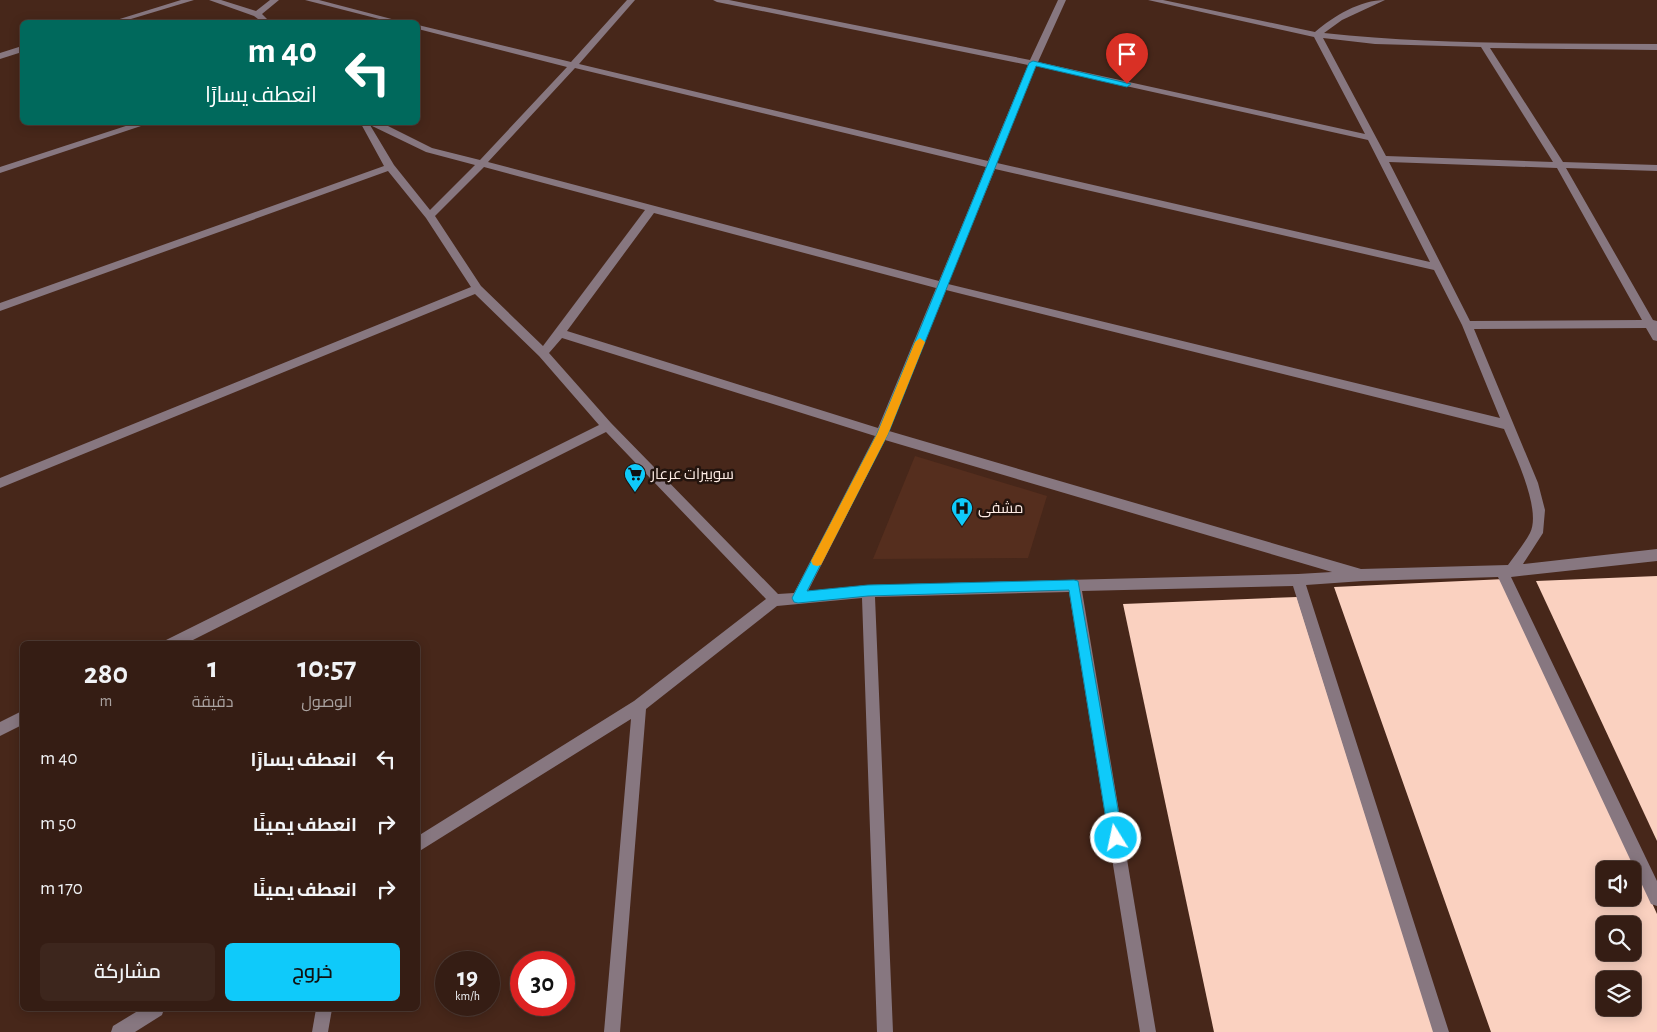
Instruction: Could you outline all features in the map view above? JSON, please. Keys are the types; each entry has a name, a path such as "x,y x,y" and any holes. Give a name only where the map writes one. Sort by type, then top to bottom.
{"street":[{"path":"121,20 190,0"},
{"path":"213,0 257,14 264,20"},
{"path":"257,14 275,0"},
{"path":"310,0 391,20"},
{"path":"430,216 483,164 631,0"},
{"path":"717,0 1033,63 1371,138"},
{"path":"798,598 882,434 1033,63 1062,0"},
{"path":"1152,0 1317,35 1375,41 1484,45 1657,47"},
{"path":"1317,35 1329,23 1347,13 1381,0"},
{"path":"420,28 573,66 1436,267"},
{"path":"1317,35 1383,159 1466,325 1532,483 1539,510 1537,533 1507,572"},
{"path":"1484,45 1560,165 1653,324 1657,337"},
{"path":"0,56 20,50"},
{"path":"0,170 140,125"},
{"path":"366,125 390,167 430,216 477,289 543,353 607,426 775,600 784,601 868,591 1298,580 1363,575 1507,572 1657,555"},
{"path":"378,125 429,150 943,286 1508,425"},
{"path":"1383,159 1657,168"},
{"path":"0,307 390,167"},
{"path":"543,353 560,333 652,208"},
{"path":"0,483 477,289"},
{"path":"1466,325 1653,324"},
{"path":"560,333 882,434 1363,575"},
{"path":"177,641 607,426"},
{"path":"1507,572 1657,898"},
{"path":"1298,580 1441,1032"},
{"path":"1074,585 1148,1032"},
{"path":"868,591 885,1032"},
{"path":"420,843 639,706 775,600"},
{"path":"612,1032 639,706"},
{"path":"0,730 20,719"},
{"path":"119,1032 153,1011"},
{"path":"320,1032 324,1011"}],"shaded area":[{"name":"مشفى","path":"915,456 1047,496 1028,558 873,559"}],"building":[{"path":"1657,576 1657,841 1536,581"},
{"path":"1505,579 1633,861 1596,861 1596,906 1641,906 1641,879 1657,914 1657,1032 1491,1032 1334,587"},
{"path":"1297,597 1434,1032 1214,1032 1123,604"}],"slow traffic":[{"path":"817,561 882,434 920,342"}],"place":[{"name":"سوبيرات عرعار","path":"635,493"},
{"name":"مشفى","path":"962,527"}],"route":[{"path":"1116,838 1074,585 868,591 798,598 882,434 1033,63 1127,84"}]}
